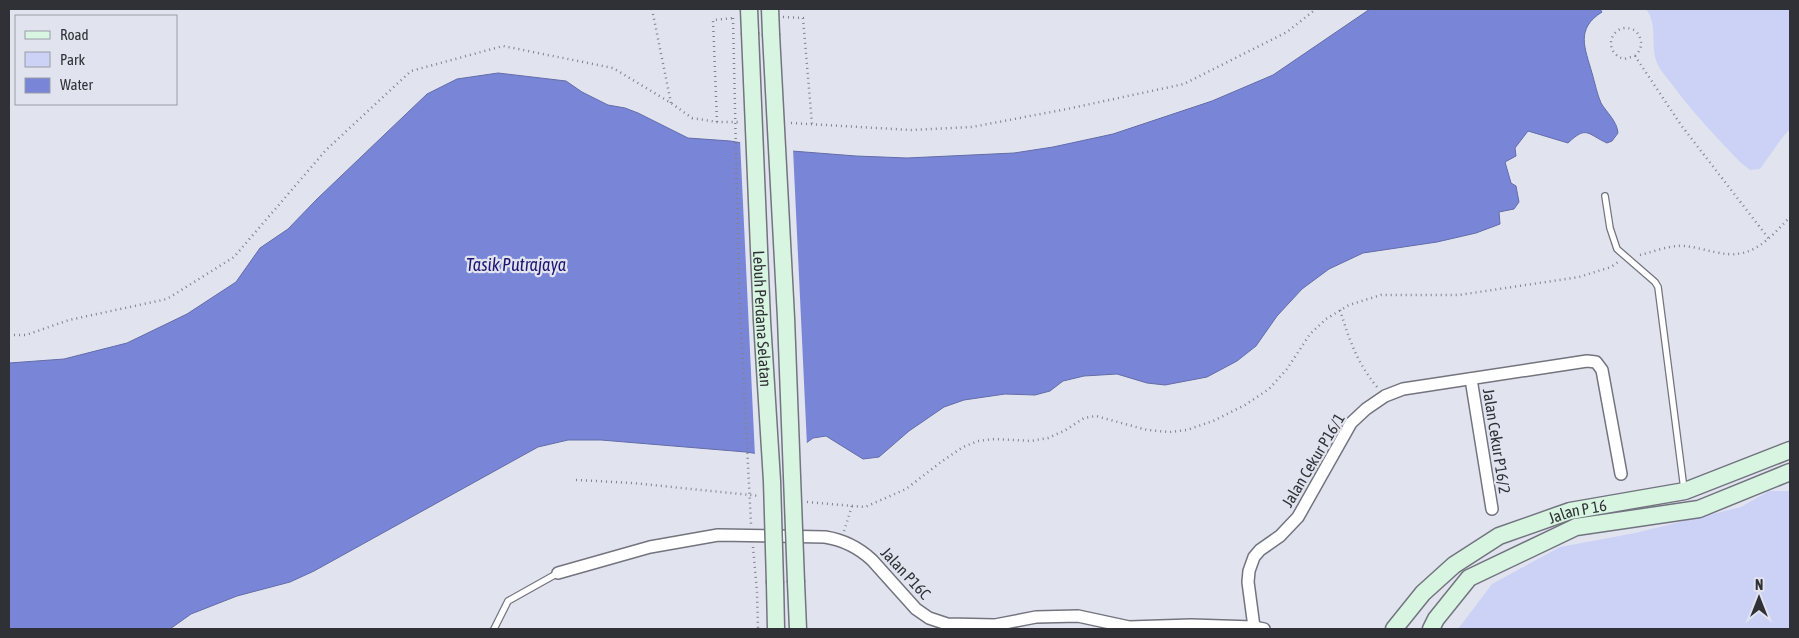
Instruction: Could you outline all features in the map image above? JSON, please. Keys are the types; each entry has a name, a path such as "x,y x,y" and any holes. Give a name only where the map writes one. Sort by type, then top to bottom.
{"main road":[{"name":"Lebuh Perdana Selatan","path":"749,9 762,320 772,481 776,629"},
{"name":"Lebuh Perdana Selatan","path":"776,13 771,34 786,318 798,629"},
{"name":"Jalan P 16","path":"1394,629 1423,593 1454,565 1499,536 1570,511 1685,491 1790,450"},
{"name":"Jalan P 16","path":"1432,629 1436,619 1469,578 1576,527 1700,509 1790,472"}],"street":[{"name":"Jalan Cekur P16/1","path":"1259,628 1248,582 1249,571 1254,557 1260,550 1280,536 1298,517 1352,423 1366,409 1385,396 1403,389 1587,361 1596,362 1602,370 1621,474"},
{"name":"Jalan Cekur P16/2","path":"1471,379 1492,509"},
{"name":"Jalan P16C","path":"558,573 650,547 718,535 826,537 840,540 864,553 916,609 937,621 947,624 995,625 1036,617 1078,616 1128,628 1191,625 1259,628"}],"lane":[{"path":"1605,196 1614,244 1658,287 1685,491"},
{"path":"494,629 508,601 558,573"}],"path":[{"path":"652,9 671,103"},
{"path":"783,123 911,130 972,127 1184,84 1287,32 1316,9"},
{"path":"776,13 803,18 812,124"},
{"path":"717,122 713,20 732,18 738,288 758,629"},
{"path":"1627,28 1636,31 1642,41 1641,48 1635,56 1624,59 1615,54 1611,48 1614,33 1627,28"},
{"path":"9,335 26,335 69,320 168,299 234,257 326,150 412,71 503,46 613,68 692,118 717,122 744,122"},
{"path":"1635,56 1681,125 1769,239"},
{"path":"807,502 865,507 906,489 941,462 978,441 994,439 1031,441 1048,438 1064,431 1084,418 1096,416 1147,430 1170,432 1187,430 1213,421 1245,405 1269,389 1287,369 1310,334 1326,319 1349,305 1381,295 1459,295 1579,277 1611,267 1626,257 1677,246 1693,247 1723,254 1743,254 1759,247 1790,218"},
{"path":"1340,310 1352,347 1367,374 1385,396"},
{"path":"576,480 762,497"},
{"path":"840,540 852,506"}],"green space":[{"path":"1646,9 1790,9 1790,129 1760,169 1750,170 1741,163 1698,116 1661,71 1655,58 1652,22"},
{"path":"1769,491 1790,491 1790,629 1458,629 1492,584 1560,547 1635,533 1741,507"}],"water":[{"name":"Tasik Putrajaya","path":"1370,9 1600,9 1602,12 1588,25 1585,32 1585,47 1601,103 1614,121 1618,133 1612,141 1607,143 1591,134 1583,133 1574,137 1568,143 1528,131 1515,148 1516,156 1505,162 1511,183 1516,186 1519,202 1514,209 1499,212 1500,224 1476,233 1437,242 1363,253 1329,269 1302,289 1277,316 1256,346 1237,361 1207,377 1165,385 1147,383 1117,374 1084,376 1063,381 1050,391 1035,395 1005,394 964,400 944,407 909,431 879,457 863,459 826,436 813,438 786,458 746,452 601,440 568,440 538,447 314,571 290,582 237,596 191,614 170,629 9,629 9,363 64,359 127,343 187,314 236,282 260,248 288,229 427,94 457,79 498,73 566,81 582,92 608,105 638,113 688,138 730,141 792,151 856,156 907,158 1014,153 1113,134 1212,101 1273,75"}],"pier":[{"path":"740,140 793,149 807,446 787,460 755,456"}]}
